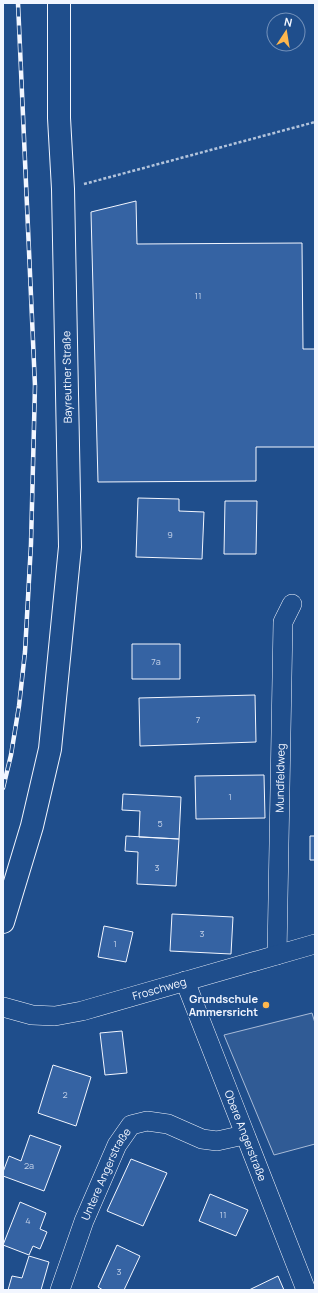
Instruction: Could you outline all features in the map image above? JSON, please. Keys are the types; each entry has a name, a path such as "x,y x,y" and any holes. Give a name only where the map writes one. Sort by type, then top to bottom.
{"main road":[{"name":"Bayreuther Straße","path":"3,922 32,826 50,749 70,547 63,189 59,118 59,3"}],"street":[{"name":"Mundfeldweg","path":"277,955 283,622 292,604"},
{"name":"Froschweg","path":"3,1007 32,1015 55,1016 82,1011 315,944"},
{"name":"Obere Angerstraße","path":"185,982 306,1290"},
{"name":"Untere Angerstraße","path":"60,1290 84,1221 117,1145 131,1125 147,1121 168,1124 202,1139 217,1141 244,1134"}],"path":[{"path":"63,189 315,122"}],"shaded area":[{"path":"312,1013 315,1023 315,1144 274,1155 224,1035"}],"building":[{"path":"136,201 137,244 302,243 303,349 315,349 315,447 256,447 256,481 98,482 91,212"},
{"path":"138,498 179,499 179,511 204,512 202,559 136,557"},
{"path":"225,501 257,501 256,554 224,554"},
{"path":"132,644 180,644 180,679 132,679"},
{"path":"255,695 256,742 140,746 139,698"},
{"path":"264,775 265,818 196,819 195,776"},
{"path":"123,794 181,797 179,839 139,837 140,811 122,810"},
{"path":"126,836 179,839 176,886 137,884 138,852 125,851"},
{"path":"310,836 315,836 315,860 310,860"},
{"path":"172,914 233,917 231,954 170,951"},
{"path":"104,926 133,932 126,962 98,957"},
{"path":"122,1031 127,1073 105,1075 100,1033"},
{"path":"53,1065 91,1077 76,1126 38,1113"},
{"path":"30,1135 61,1146 44,1191 3,1176 9,1156 21,1161"},
{"path":"131,1159 167,1173 143,1226 107,1211"},
{"path":"210,1194 248,1210 236,1236 199,1221"},
{"path":"20,1202 46,1213 40,1229 47,1232 40,1249 33,1246 29,1255 3,1245"},
{"path":"117,1245 140,1256 124,1290 103,1290 98,1287"},
{"path":"29,1256 49,1262 41,1290 8,1290 12,1276 22,1278"},
{"path":"278,1276 284,1290 249,1290"}],"railway":[{"path":"3,788 11,755 19,706 25,652 31,544 35,386 18,3"}],"place":[{"name":"Grundschule Ammersricht","path":"266,1005"}]}
